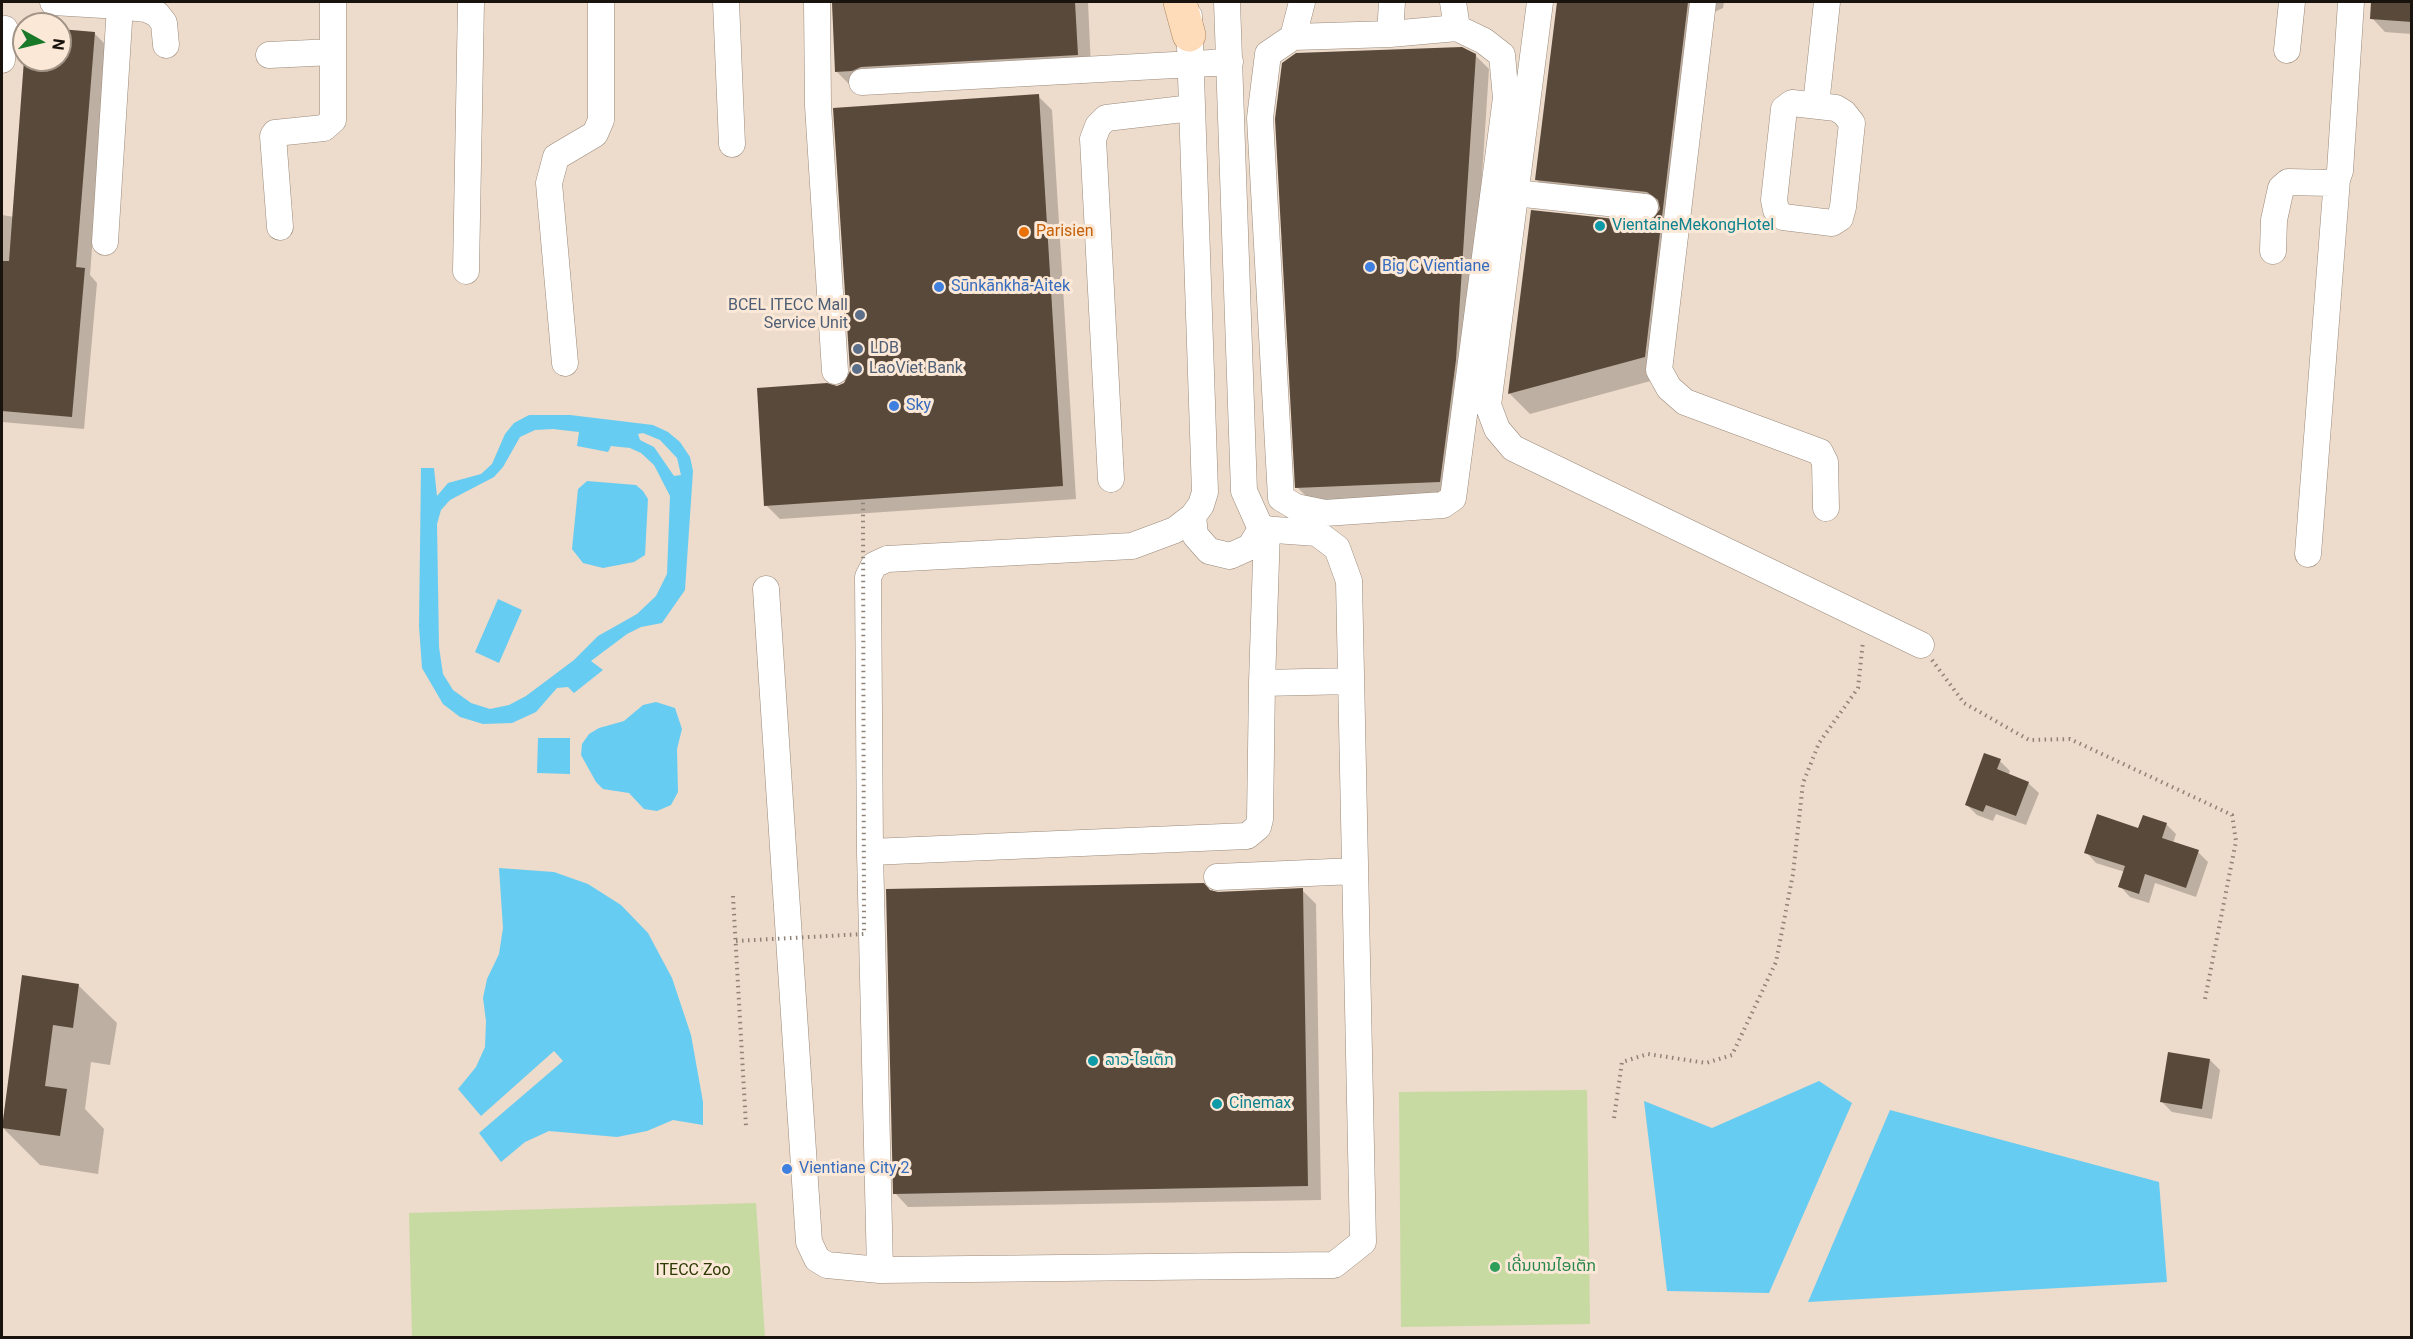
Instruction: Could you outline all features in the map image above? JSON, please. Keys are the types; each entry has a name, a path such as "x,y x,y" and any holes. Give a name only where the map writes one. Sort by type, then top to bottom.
{"main road":[{"path":"1180,2 1190,49"}],"street":[{"path":"53,2 147,9 157,14 164,23 166,45"},
{"path":"280,227 273,136 275,133 330,125 333,120 333,2"},
{"path":"466,271 471,2"},
{"path":"565,363 549,183 556,157 595,134 601,120 601,2"},
{"path":"726,2 732,144"},
{"path":"817,2 818,106 835,371"},
{"path":"880,1270 870,852 868,577 874,565 887,559 1132,546 1161,537 1193,516 1205,492 1188,2"},
{"path":"870,852 1247,836 1258,827 1260,819 1264,529 1244,491 1227,2"},
{"path":"1293,36 1302,2"},
{"path":"1390,34 1392,2"},
{"path":"1453,2 1457,28"},
{"path":"1193,516 1195,535 1209,551 1230,556 1250,547 1264,529 1443,505 1453,498 1517,100 1540,2"},
{"path":"1703,2 1659,370 1669,388 1685,402 1820,452 1825,462 1826,508"},
{"path":"1816,105 1827,2"},
{"path":"2287,50 2292,2"},
{"path":"2308,554 2337,179 2340,171 2346,102 2351,2"},
{"path":"105,243 120,6"},
{"path":"766,589 808,1242 817,1259 827,1265 880,1270 1334,1264 1363,1242 1349,580 1337,548 1321,523 1281,498 1260,118 1268,54 1293,36 1390,34 1457,28 1484,41 1502,55 1517,100 1515,193 1488,405 1497,429 1513,448 1921,645"},
{"path":"2,60 5,29"},
{"path":"862,82 1190,49 1230,62"},
{"path":"269,55 333,52"},
{"path":"1792,103 1816,105 1836,108 1844,113 1852,123 1843,207 1840,218 1832,223 1783,217 1776,210 1774,200 1784,109 1792,103"},
{"path":"1111,479 1093,139 1098,126 1106,118 1192,108"},
{"path":"1232,116 1260,118"},
{"path":"2273,251 2274,220 2281,188 2288,182 2331,183 2337,179"},
{"path":"1515,193 1644,207"},
{"path":"1262,683 1351,681"},
{"path":"1217,877 1355,871"}],"path":[{"path":"736,941 864,934 863,499"},
{"path":"1614,1118 1622,1062 1648,1054 1706,1063 1732,1055 1776,962 1793,874 1803,783 1819,743 1858,688 1863,651 1862,616"},
{"path":"1921,645 1964,703 2029,740 2070,739 2232,815 2236,841 2205,999"},
{"path":"734,896 746,1126"}],"green space":[{"path":"1587,1090 1590,1324 1401,1327 1399,1092"},
{"name":"ITECC Zoo","path":"756,1203 765,1337 412,1337 409,1213"}],"water":[{"path":"529,415 570,415 653,425 668,432 680,442 690,457 693,471 685,590 662,623 641,627 627,634 591,661 603,670 574,693 568,687 557,688 536,712 512,723 483,724 460,717 443,704 422,668 419,626 421,468 434,468 437,496 448,483 481,474 492,464 505,434 514,423","holes":["553,429 579,432 577,446 608,452 611,446 630,448 641,453 654,465 670,496 667,574 656,596 637,614 598,636 574,660 526,696 509,705 490,709 471,703 453,690 443,674 439,647 437,524 441,510 450,500 494,477 503,467 520,437 535,430","643,433 660,440 677,458 681,475 674,476 654,447 640,440 638,434"]},
{"path":"587,481 636,485 643,491 648,499 645,555 634,562 603,568 583,563 572,549 578,489"},
{"path":"498,599 522,610 499,663 475,652"},
{"path":"656,702 675,708 682,729 677,749 678,792 671,805 657,811 644,809 629,793 603,789 596,782 581,755 582,744 589,734 599,728 624,721 643,705"},
{"path":"538,738 570,738 570,774 537,773"},
{"path":"499,868 554,872 588,884 621,905 648,933 672,978 691,1035 703,1102 703,1125 673,1120 647,1131 617,1137 549,1131 525,1142 501,1162 479,1133 563,1061 554,1051 481,1116 458,1089 476,1067 485,1047 486,1021 483,998 487,979 499,954 503,928"},
{"path":"1819,1081 1852,1103 1769,1293 1667,1291 1644,1101 1712,1128"},
{"path":"1890,1110 2159,1182 2167,1282 1808,1302"}],"building":[{"path":"832,2 1075,2 1078,55 861,67 852,71 835,72"},
{"name":"VientaineMekongHotel","path":"1557,2 1688,2 1645,357 1508,394 1531,210 1643,222 1652,220 1660,209 1658,200 1647,192 1535,180"},
{"path":"2371,2 2412,2 2412,22 2370,19"},
{"path":"72,30 95,32 76,267 85,268 72,417 2,411 2,261 9,261 23,72 72,72"},
{"name":"Big C Vientiane","path":"1462,47 1476,54 1456,360 1440,482 1295,488 1275,119 1282,63 1296,53"},
{"path":"1039,94 1063,486 764,506 757,388 827,383 837,386 844,383 850,371 833,108"},
{"path":"1984,753 2001,759 1997,769 2029,782 2016,816 1986,805 1983,812 1965,805"},
{"path":"2097,814 2138,828 2143,815 2167,823 2162,838 2199,850 2186,888 2145,874 2139,894 2118,887 2125,866 2084,853"},
{"name":"ລາວ-ໄອເຕັກ","path":"1204,883 1210,890 1218,892 1303,888 1308,1186 893,1194 886,889"},
{"path":"22,975 79,984 73,1028 53,1025 45,1086 67,1089 60,1136 2,1128"},
{"path":"2168,1052 2210,1059 2202,1109 2160,1102"}],"place":[{"name":"VientaineMekongHotel","path":"1600,226"},
{"name":"Parisien","path":"1024,232"},
{"name":"Big C Vientiane","path":"1370,267"},
{"name":"Sūnkānkhā-Aitek","path":"939,287"},
{"name":"BCEL ITECC Mall Service Unit","path":"860,315"},
{"name":"LDB","path":"858,349"},
{"name":"LaoViet Bank","path":"857,369"},
{"name":"Sky","path":"894,406"},
{"name":"ລາວ-ໄອເຕັກ","path":"1093,1061"},
{"name":"Cinemax","path":"1217,1104"},
{"name":"Vientiane City 2","path":"787,1169"},
{"name":"ເດີ່ນບານໄອເຕັກ","path":"1495,1267"}]}
